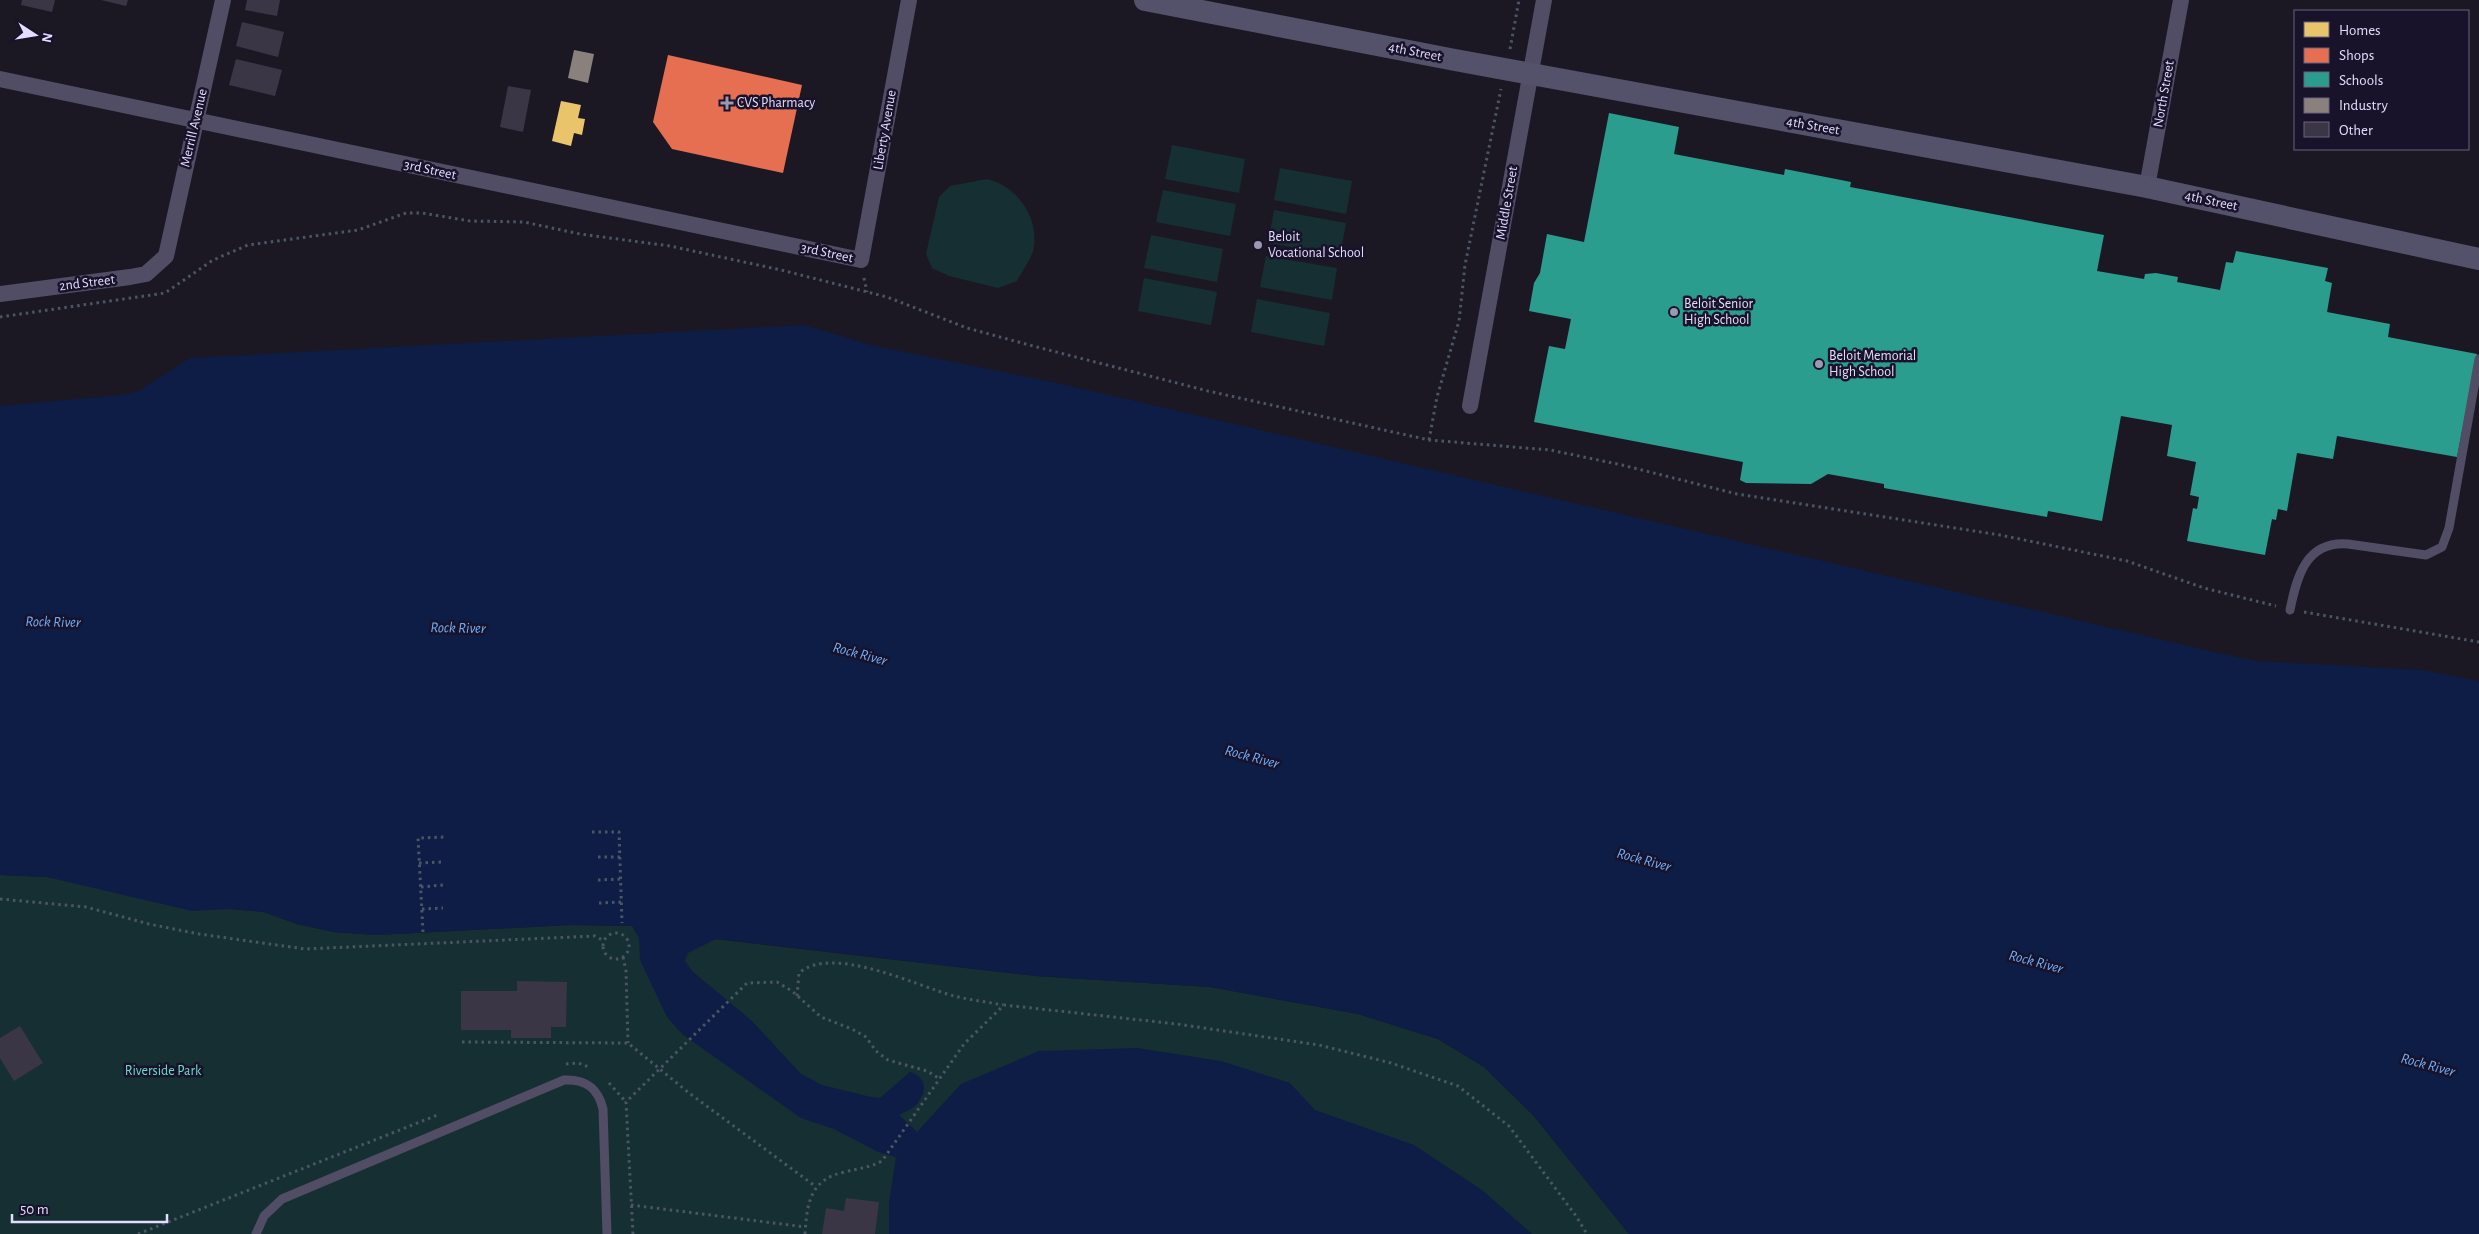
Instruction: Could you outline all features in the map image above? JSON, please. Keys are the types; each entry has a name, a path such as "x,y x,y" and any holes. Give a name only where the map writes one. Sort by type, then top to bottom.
{"street":[{"name":"Merrill Avenue","path":"166,256 223,0"},
{"name":"Liberty Avenue","path":"861,260 909,0"},
{"name":"4th Street","path":"1145,0 1531,74 2147,187 2479,260"},
{"name":"Middle Street","path":"1470,406 1544,0"},
{"name":"North Street","path":"2147,187 2181,0"},
{"name":"3rd Street","path":"0,79 861,260"},
{"name":"2nd Street","path":"0,294 146,274 166,256"}],"lane":[{"path":"2290,610 2303,567 2317,551 2326,546 2336,543 2348,544 2426,555 2442,547 2449,528 2479,359"},
{"path":"256,1234 264,1216 282,1199 564,1080 575,1079 595,1089 603,1109 607,1234"}],"path":[{"path":"1429,440 1437,397 1459,320 1465,265 1519,0"},
{"path":"0,318 165,293 213,260 248,245 358,230 406,213 422,213 470,222 524,222 580,234 670,246 781,270 887,297 967,328 1033,346 1208,391 1429,440 1550,450 1622,465 1737,494 2000,535 2127,561 2204,588 2290,610 2479,642"},
{"path":"592,832 619,832 622,924"},
{"path":"423,932 418,838 446,837"},
{"path":"598,857 620,857"},
{"path":"419,863 442,862"},
{"path":"598,880 621,879"},
{"path":"421,887 443,885"},
{"path":"0,899 86,907 149,924 199,934 305,949 595,936 604,940"},
{"path":"599,903 622,902"},
{"path":"422,909 444,908"},
{"path":"623,957 615,959 607,956 603,949 604,940 614,933 626,938 629,946 623,957 626,972 628,1043"},
{"path":"797,996 799,973 806,967 830,963 861,966 955,996 1004,1005 1178,1024 1319,1045 1391,1063 1458,1086 1509,1126 1576,1216 1587,1234"},
{"path":"633,1234 626,1102 747,983 777,982 821,1017 866,1037 876,1051 888,1060 928,1072 940,1079"},
{"path":"805,1234 814,1186 828,1177 869,1168 882,1161 964,1044 1004,1005"},
{"path":"462,1042 628,1043 688,1094 814,1186"},
{"path":"631,1205 805,1227"}],"green space":[{"path":"1172,145 1245,159 1239,193 1165,179"},
{"path":"1280,168 1352,181 1346,214 1274,200"},
{"path":"987,179 1007,188 1023,203 1029,213 1034,235 1032,255 1017,281 998,288 949,276 932,268 926,254 939,197 950,186"},
{"path":"1163,190 1236,204 1230,236 1156,222"},
{"path":"1274,210 1346,223 1340,256 1268,243"},
{"path":"1151,235 1223,249 1217,282 1144,268"},
{"path":"1266,256 1337,268 1332,300 1260,287"},
{"path":"1144,278 1217,292 1211,325 1138,311"},
{"path":"1257,299 1330,313 1324,346 1251,332"},
{"name":"Riverside Park","path":"0,875 47,877 230,909 264,912 297,924 334,932 376,935 570,925 633,926 715,939 1036,976 1210,987 1358,1014 1438,1039 1484,1067 1533,1115 1629,1234 0,1234"}],"water":[{"name":"Rock River","path":"805,325 870,345 1062,384 2256,661 2423,670 2479,681 2479,1234 1629,1234 1533,1115 1484,1067 1438,1039 1358,1014 1210,987 1036,976 716,939 688,953 685,961 692,971 752,1021 801,1074 822,1085 880,1098 910,1072 920,1078 924,1087 922,1097 914,1107 899,1115 917,1132 961,1084 1039,1051 1137,1048 1221,1061 1290,1083 1315,1110 1414,1145 1482,1190 1532,1234 889,1234 889,1203 896,1157 878,1152 834,1129 801,1118 682,1034 667,1017 640,960 639,938 632,926 570,925 376,935 334,932 297,924 264,912 230,909 192,911 47,877 0,875 0,406 123,395 139,391 190,358"}],"building: Homes":[{"path":"561,101 581,105 578,118 585,119 582,135 574,133 571,146 552,141"}],"building: Shops":[{"name":"CVS Pharmacy","path":"668,55 802,85 783,173 672,149 653,122"}],"building: Schools":[{"path":"1609,113 1679,127 1674,154 1784,175 1785,169 1851,182 1850,187 2104,235 2097,271 2144,279 2145,274 2156,273 2178,277 2177,282 2220,290 2226,262 2233,263 2236,251 2328,268 2325,281 2332,283 2327,312 2390,324 2388,337 2477,354 2457,457 2337,436 2333,459 2297,453 2287,511 2278,509 2276,520 2272,519 2265,555 2187,541 2193,508 2197,509 2199,497 2190,495 2196,462 2167,456 2172,425 2121,416 2102,521 2048,511 2047,517 1884,488 1884,484 1828,474 1811,484 1746,483 1740,480 1743,462 1534,422 1549,346 1565,349 1571,319 1529,311 1534,283 1540,273 1547,234 1584,242"}],"building: Industry":[{"path":"574,50 594,54 588,83 568,78"}],"building: Other":[{"path":"22,0 55,0 52,12 21,5"},
{"path":"101,0 128,0 126,6"},
{"path":"247,0 280,0 277,16 245,10"},
{"path":"242,22 284,32 278,57 236,46"},
{"path":"236,59 282,70 275,96 229,85"},
{"path":"508,86 531,90 523,132 500,127"},
{"path":"517,981 567,982 566,1027 551,1027 551,1038 511,1038 511,1030 461,1030 461,991 517,991"},
{"path":"20,1026 43,1063 14,1081 0,1058 0,1038"},
{"path":"846,1198 879,1202 875,1234 822,1234 826,1208 844,1211"}],"place":[{"name":"CVS Pharmacy","path":"727,103"},
{"name":"Beloit Vocational School","path":"1258,245"},
{"name":"Beloit Senior High School","path":"1674,312"},
{"name":"Beloit Memorial High School","path":"1819,364"}]}
